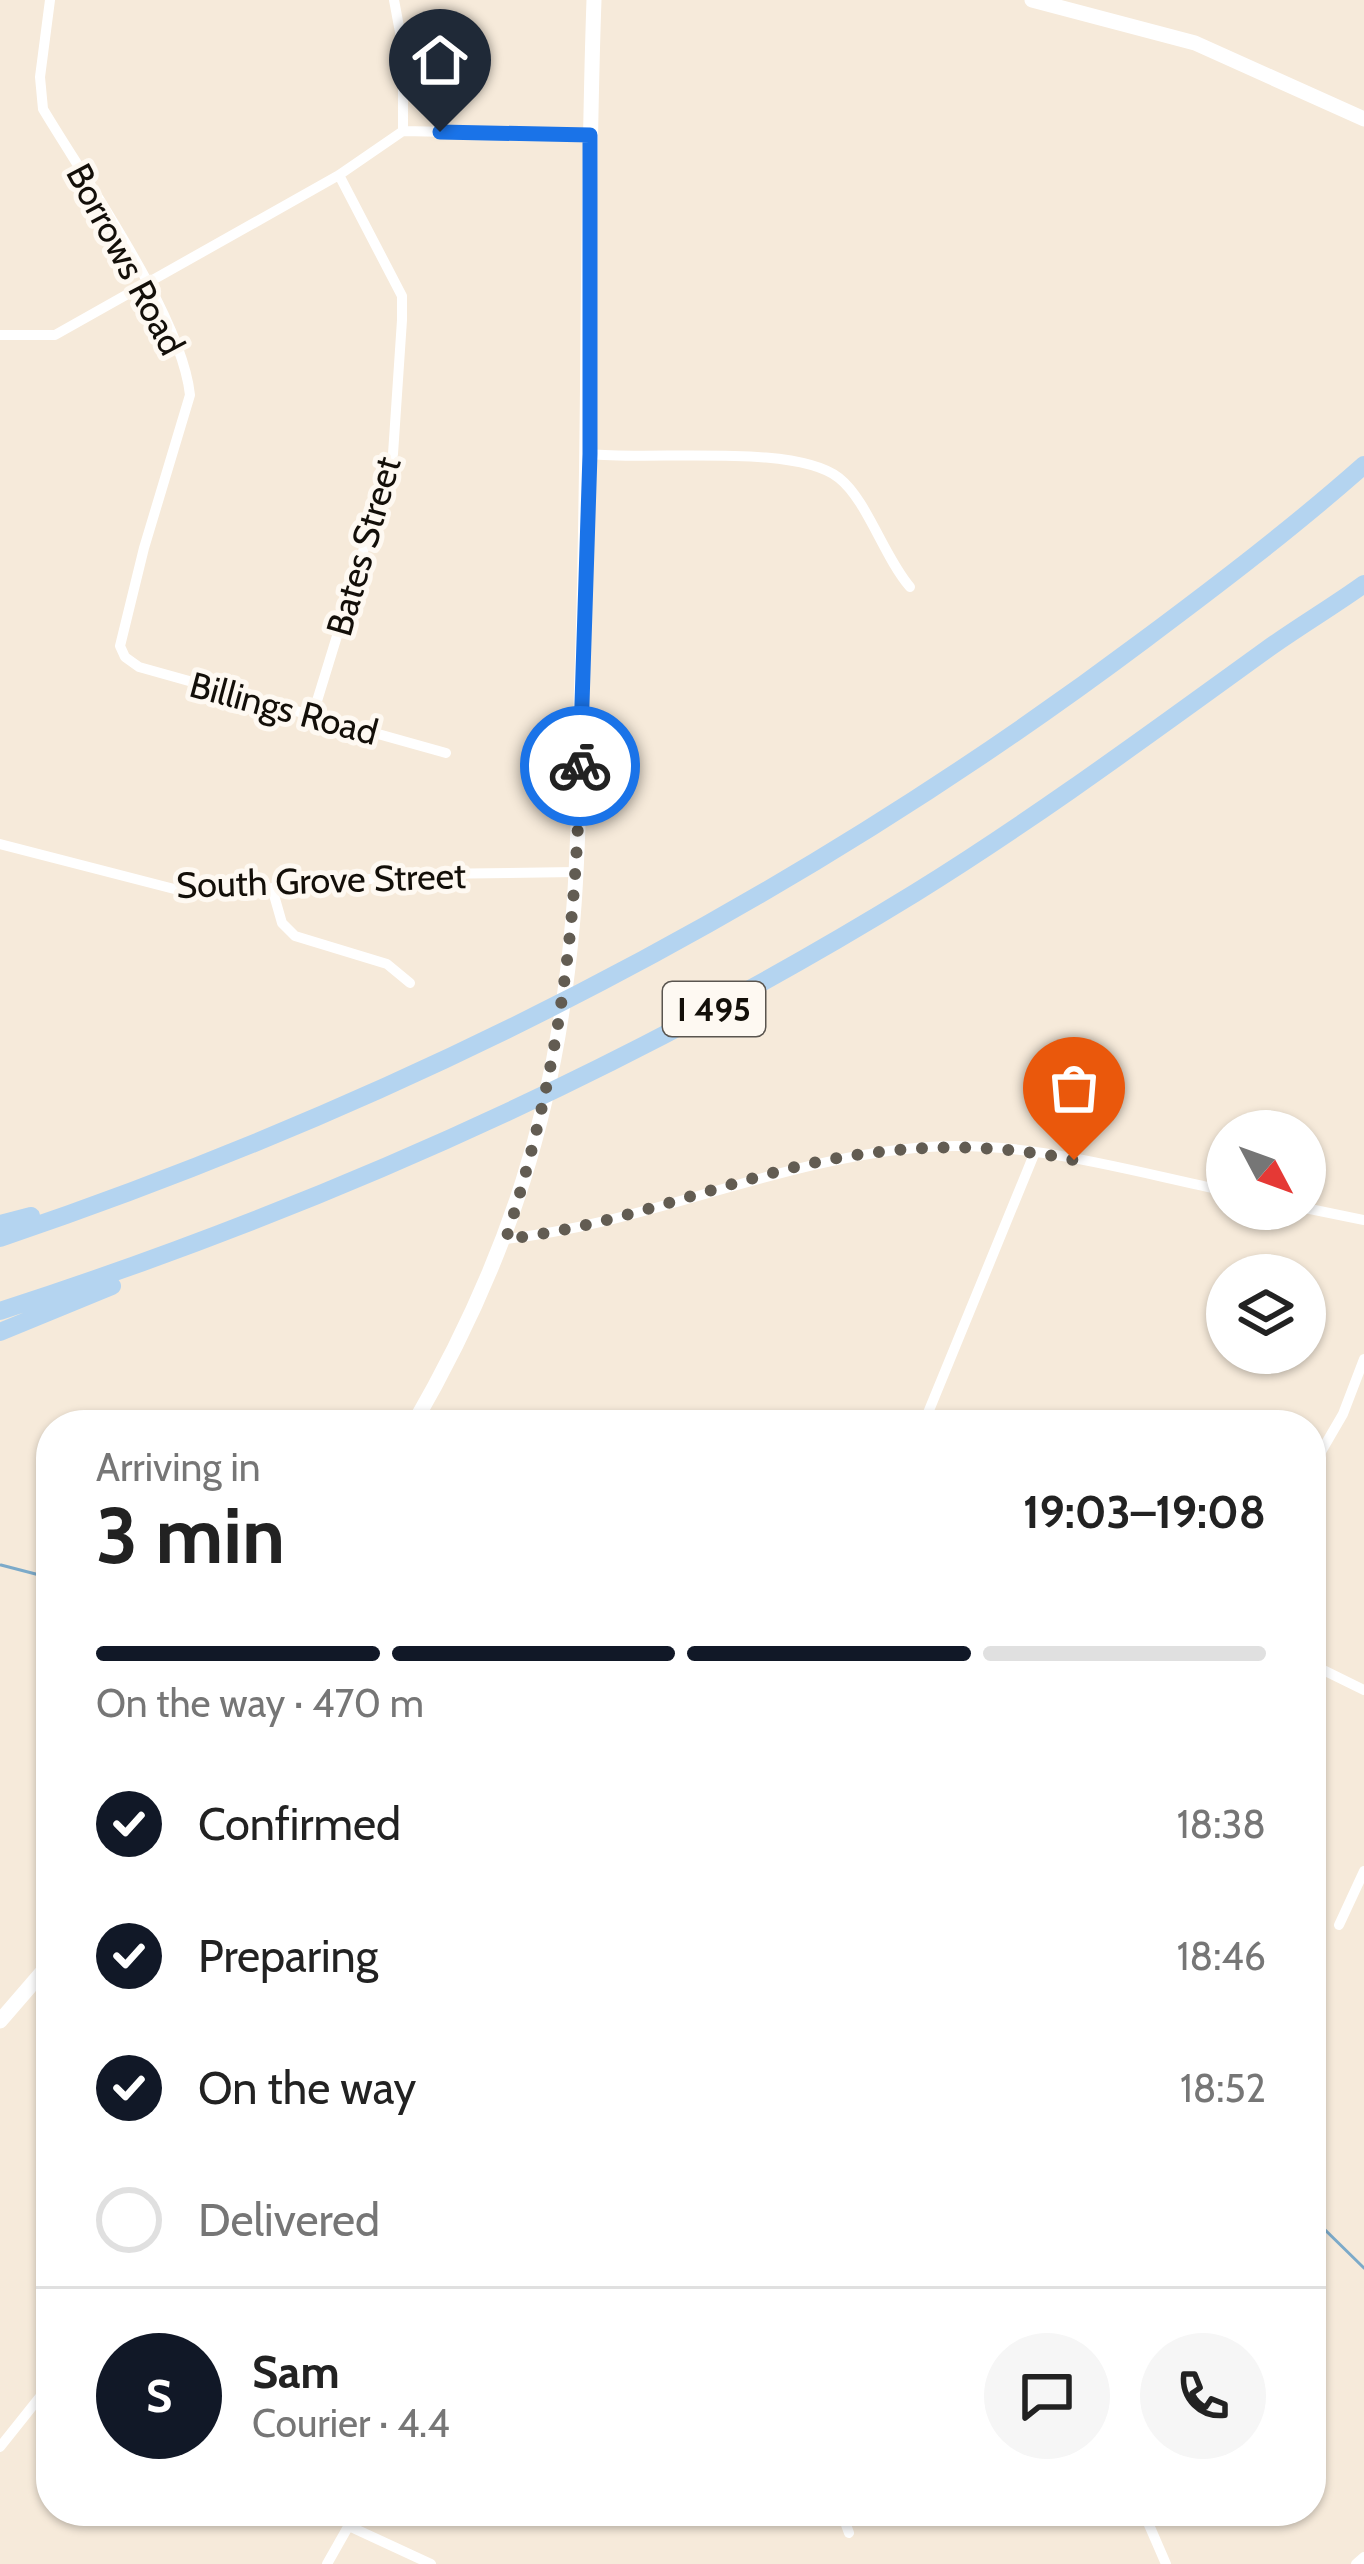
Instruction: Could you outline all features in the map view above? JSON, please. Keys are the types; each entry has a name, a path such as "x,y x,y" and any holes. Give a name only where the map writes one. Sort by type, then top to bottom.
{"highway":[{"name":"I 495","path":"0,1238 311,1120 462,1052 646,960 808,868 965,769 1240,568 1364,465"},
{"name":"I 495","path":"0,1310 253,1223 412,1157 539,1098 793,965 951,870 1122,756 1364,584"},
{"path":"0,1224 157,1182"},
{"path":"0,1333 253,1223"}],"main road":[{"path":"421,1410 464,1334 506,1239 533,1152 571,948 590,454 594,0"},
{"path":"1032,0 1196,43 1364,119"},
{"path":"0,2020 36,1979"}],"street":[{"name":"Borrows Road","path":"50,0 40,76 44,110 146,284 188,377 190,395 143,548 120,646 125,657"},
{"path":"394,0 403,48 403,130"},
{"path":"0,334 55,335 339,175 403,130 590,135"},
{"name":"Bates Street","path":"313,714 393,454 402,320 402,296 339,175"},
{"path":"590,454 798,460 839,478 862,509 892,566 910,587"},
{"name":"Billings Road","path":"125,657 139,668 446,753"},
{"name":"South Grove Street","path":"0,844 182,891 272,889 426,874 576,872"},
{"path":"272,889 282,923 295,936 387,964 410,983"},
{"path":"506,1239 599,1222 793,1168 930,1147 1035,1152 1206,1187"},
{"path":"928,1410 1035,1152"},
{"path":"1326,1212 1364,1220"},
{"path":"1326,1442 1364,1359"},
{"path":"1326,1671 1364,1690"},
{"path":"1339,1924 1364,1871"},
{"path":"0,2447 36,2403"},
{"path":"846,2526 848,2533"},
{"path":"1150,2526 1166,2564"},
{"path":"327,2564 351,2527 431,2564"},
{"path":"1357,2564 1364,2557"}],"waterway":[{"path":"1,1565 36,1574"},
{"path":"1326,2231 1364,2268"}],"way so far":[{"path":"580,766 574,907 563,1008 533,1152 506,1239 599,1222 793,1168 889,1151 1000,1148 1074,1160"}],"route":[{"path":"440,132 590,135 590,454 580,766"}]}
